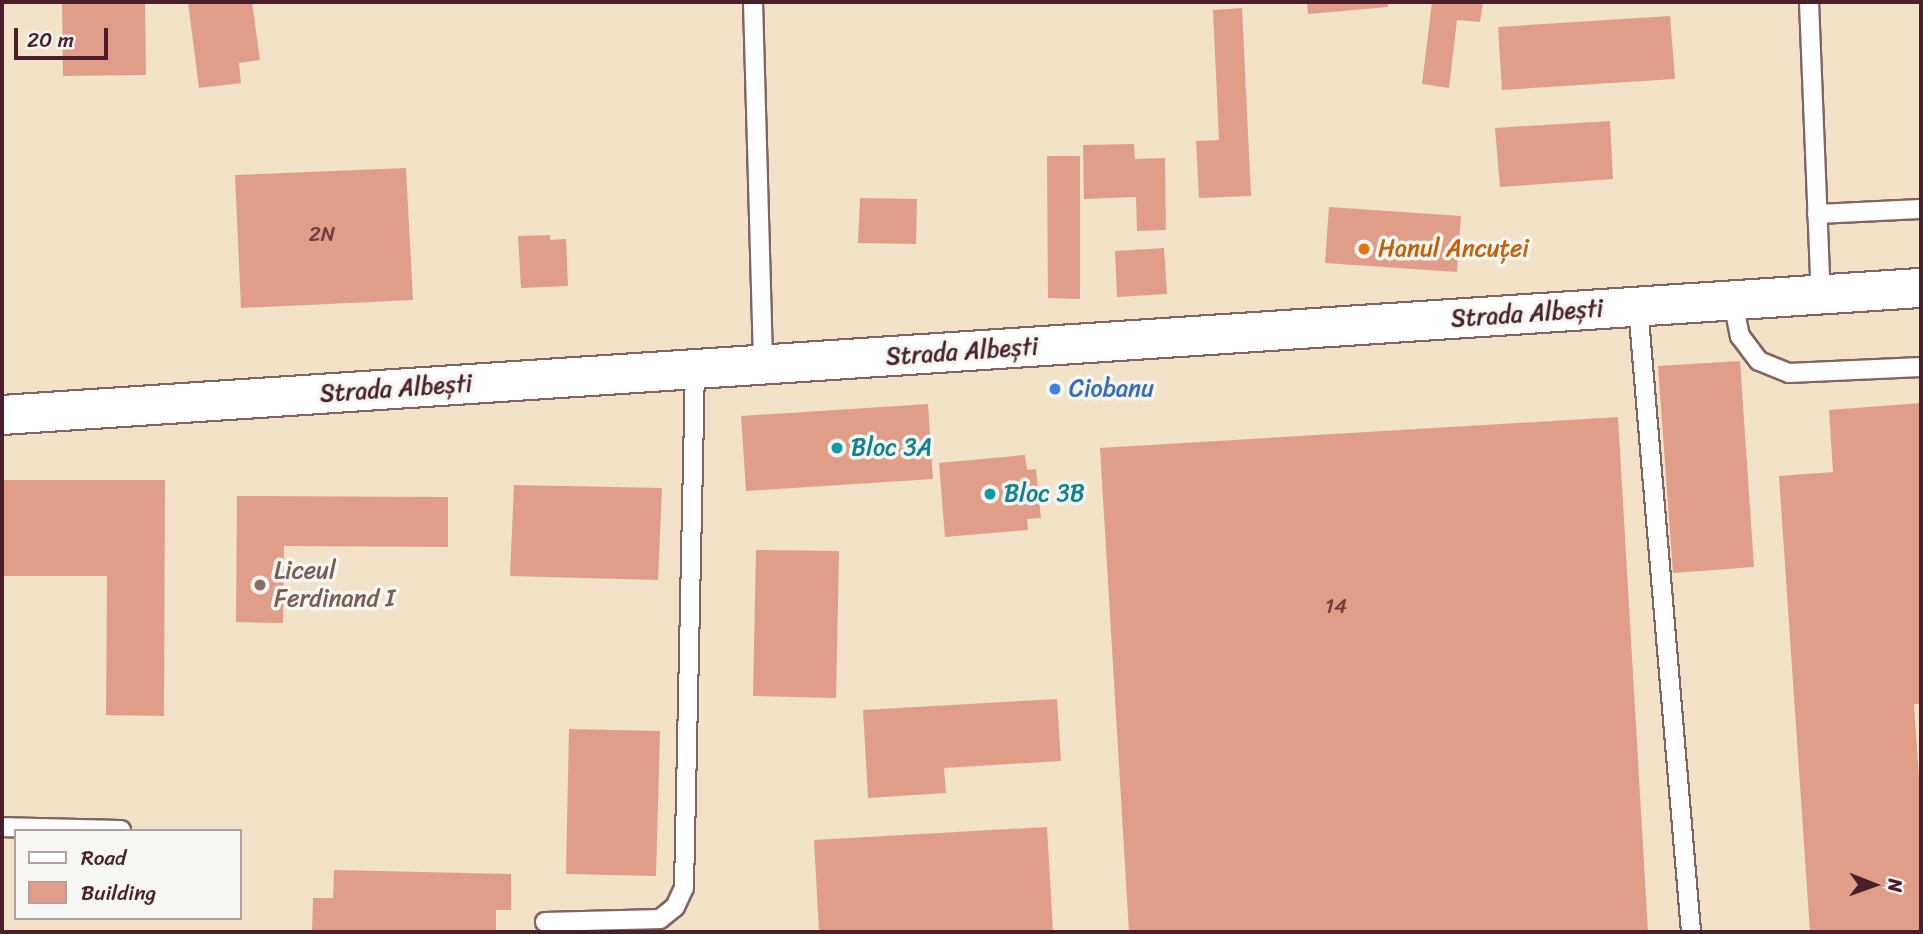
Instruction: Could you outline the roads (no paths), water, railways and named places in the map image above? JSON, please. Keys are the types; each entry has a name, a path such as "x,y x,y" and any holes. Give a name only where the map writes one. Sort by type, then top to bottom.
{"main road":[{"name":"Strada Albești","path":"2,415 1921,288"}],"lane":[{"path":"753,2 763,365"},
{"path":"1809,2 1821,295"},
{"path":"1817,214 1921,209"},
{"path":"1733,301 1740,336 1759,360 1789,373 1921,367"},
{"path":"1638,307 1691,932"},
{"path":"545,922 660,919 675,907 684,888 695,369"},
{"path":"2,827 81,829"}],"place":[{"name":"Hanul Ancuței","path":"1364,249"},
{"name":"Ciobanu","path":"1055,389"},
{"name":"Bloc 3A","path":"837,448"},
{"name":"Bloc 3B","path":"990,494"},
{"name":"Liceul Ferdinand I","path":"260,585"}]}
